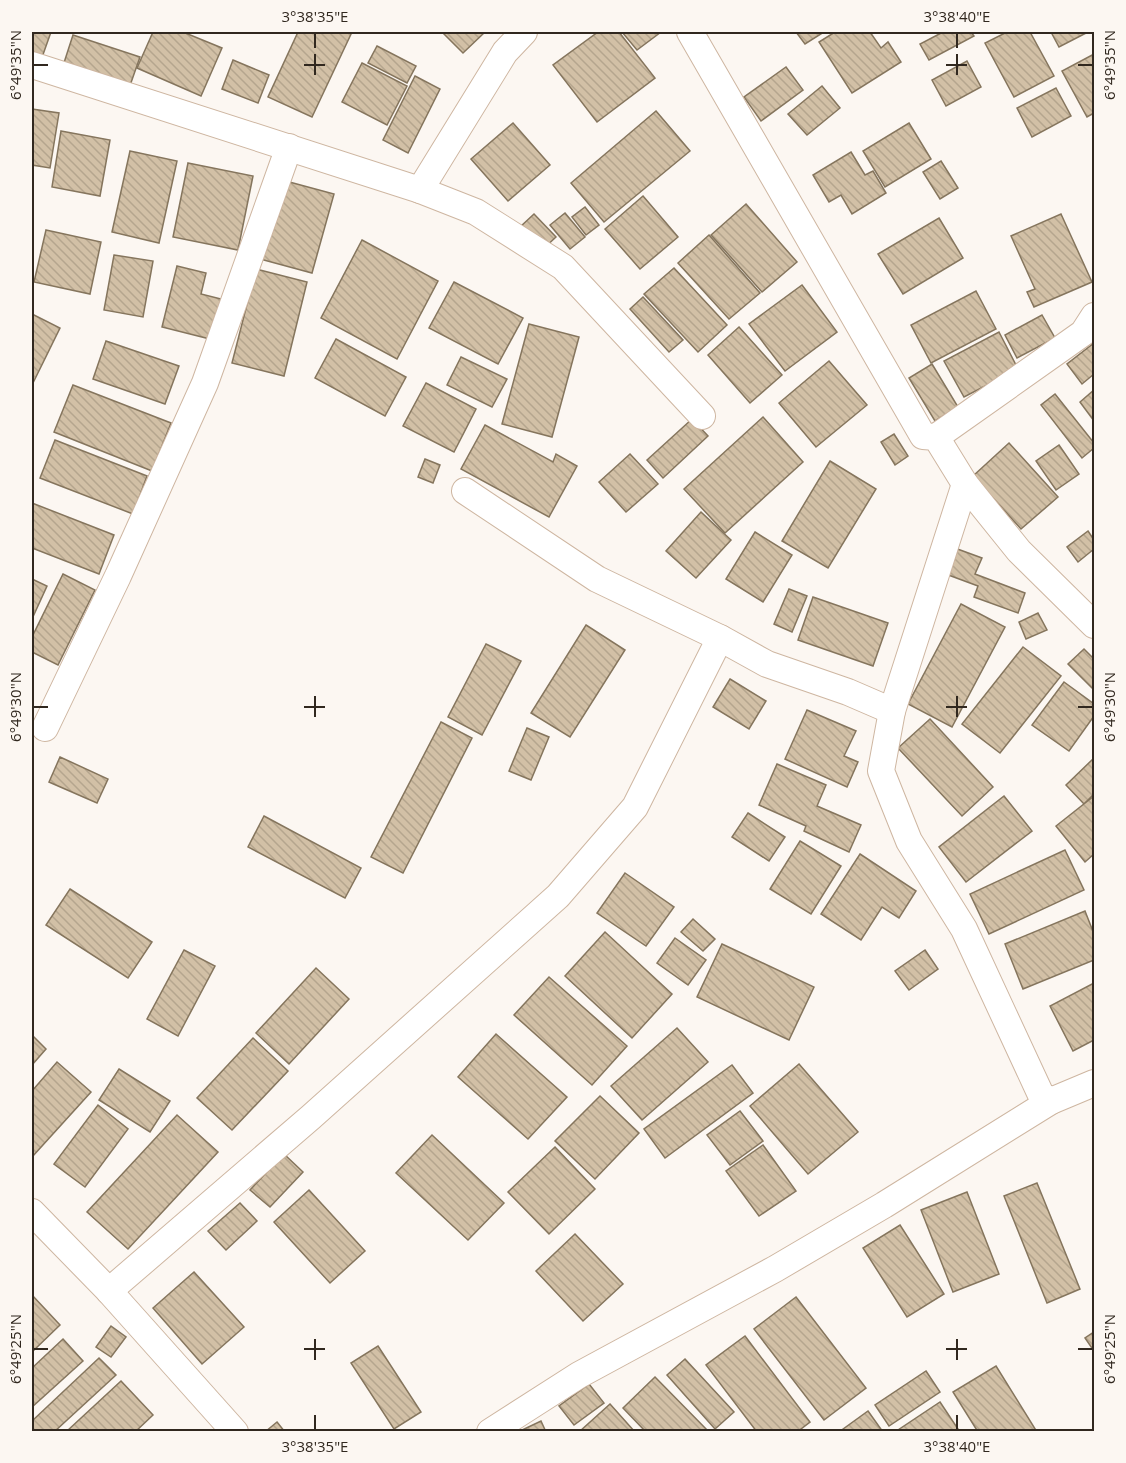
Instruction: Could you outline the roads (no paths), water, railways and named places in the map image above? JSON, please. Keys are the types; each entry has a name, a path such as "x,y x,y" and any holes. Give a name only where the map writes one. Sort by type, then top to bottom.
{"street":[{"path":"420,190 505,52 524,32"},
{"path":"690,32 923,436 936,437 1083,333 1095,316"},
{"path":"32,65 420,190 476,212 563,267 702,416"},
{"path":"45,728 118,576 205,383 289,147"},
{"path":"936,437 965,484 1019,551 1095,625"},
{"path":"965,484 892,711 881,771 909,841 964,929 1041,1095 1051,1101"},
{"path":"465,491 597,579 720,638 767,664 848,692 892,711"},
{"path":"109,1291 311,1117 558,896 635,807 720,638"},
{"path":"490,1431 579,1374 775,1269 864,1217 1051,1101 1095,1083"},
{"path":"32,1212 109,1291 235,1431"}]}
